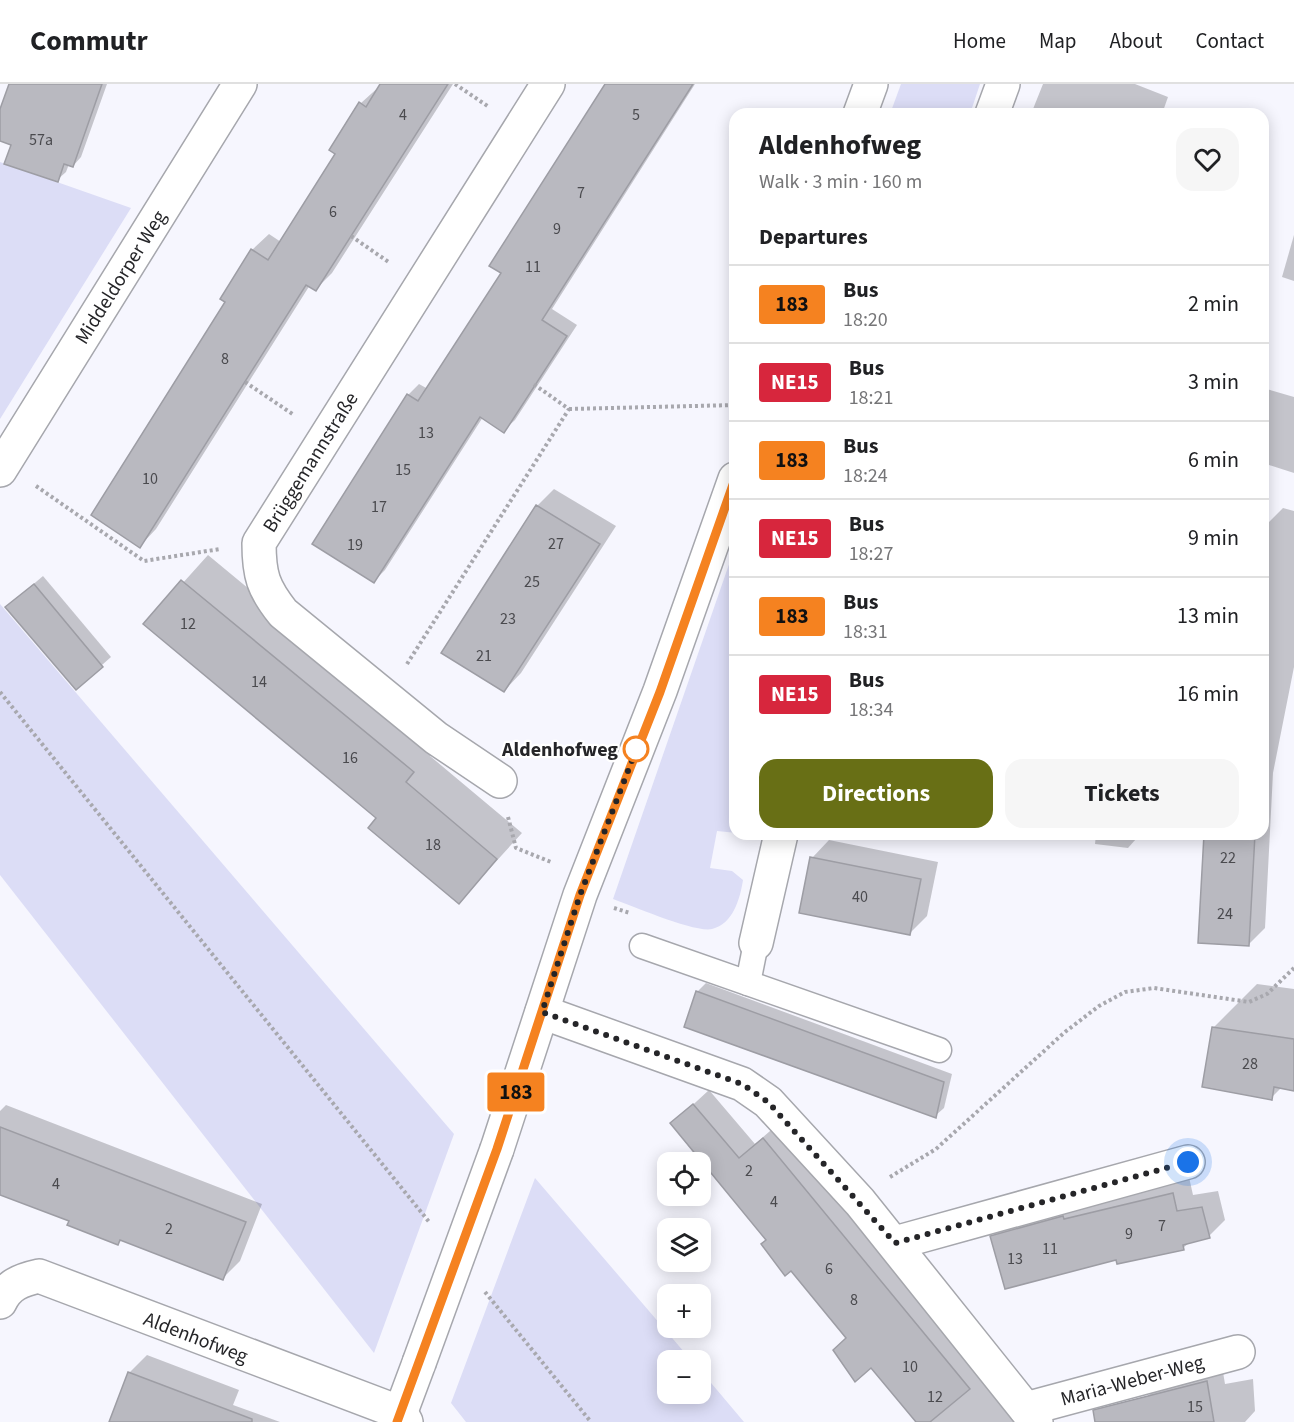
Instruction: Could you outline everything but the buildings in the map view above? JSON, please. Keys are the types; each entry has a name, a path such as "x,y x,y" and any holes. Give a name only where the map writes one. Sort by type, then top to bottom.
{"street":[{"name":"Middeldorper Weg","path":"2,467 240,84"},
{"name":"Brüggemannstraße","path":"500,781 436,738 283,613 268,594 259,570 259,543 549,84"},
{"path":"863,108 871,84"},
{"path":"994,108 1003,84"},
{"path":"401,1419 419,1363 497,1149 580,895 660,692 729,496"},
{"path":"756,943 780,840"},
{"name":"Maria-Weber-Weg","path":"542,1012 742,1084 768,1102 895,1243 1031,1416 1239,1352"},
{"path":"895,1243 1188,1162"},
{"name":"Aldenhofweg","path":"0,1302 5,1292 21,1280 39,1276 401,1419"}],"lane":[{"path":"748,983 756,943"},
{"path":"642,946 939,1050"}],"path":[{"path":"351,236 422,285"},
{"path":"245,382 326,437"},
{"path":"532,383 569,409 729,405"},
{"path":"386,697 569,409"},
{"path":"2,467 144,561 259,543"},
{"path":"0,692 436,1231"},
{"path":"527,854 560,865"},
{"path":"613,908 632,914"},
{"path":"860,1202 894,1173 936,1149 1065,1032 1099,1006 1125,992 1154,988 1248,1002 1267,994 1294,968"},
{"path":"478,1283 591,1422"}],"shaded area":[{"path":"901,84 980,84 972,108 892,108"},
{"path":"0,162 131,208 0,419"},
{"path":"729,564 729,832 717,831 710,868 732,871 743,880 740,895 730,916 725,922 712,929 678,923 613,899"},
{"path":"0,604 454,1134 374,1353 0,875"},
{"path":"535,1178 657,1320 657,1338 672,1338 682,1350 657,1350 657,1404 711,1404 711,1383 744,1422 466,1422 451,1403"}],"bus line":[{"name":"183","path":"397,1422 497,1149 580,895 660,692 729,496"}],"place":[{"name":"Aldenhofweg","path":"636,749"}],"route":[{"path":"636,749 640,740 580,895 542,1012 742,1084 768,1102 895,1243 1188,1162"}]}
